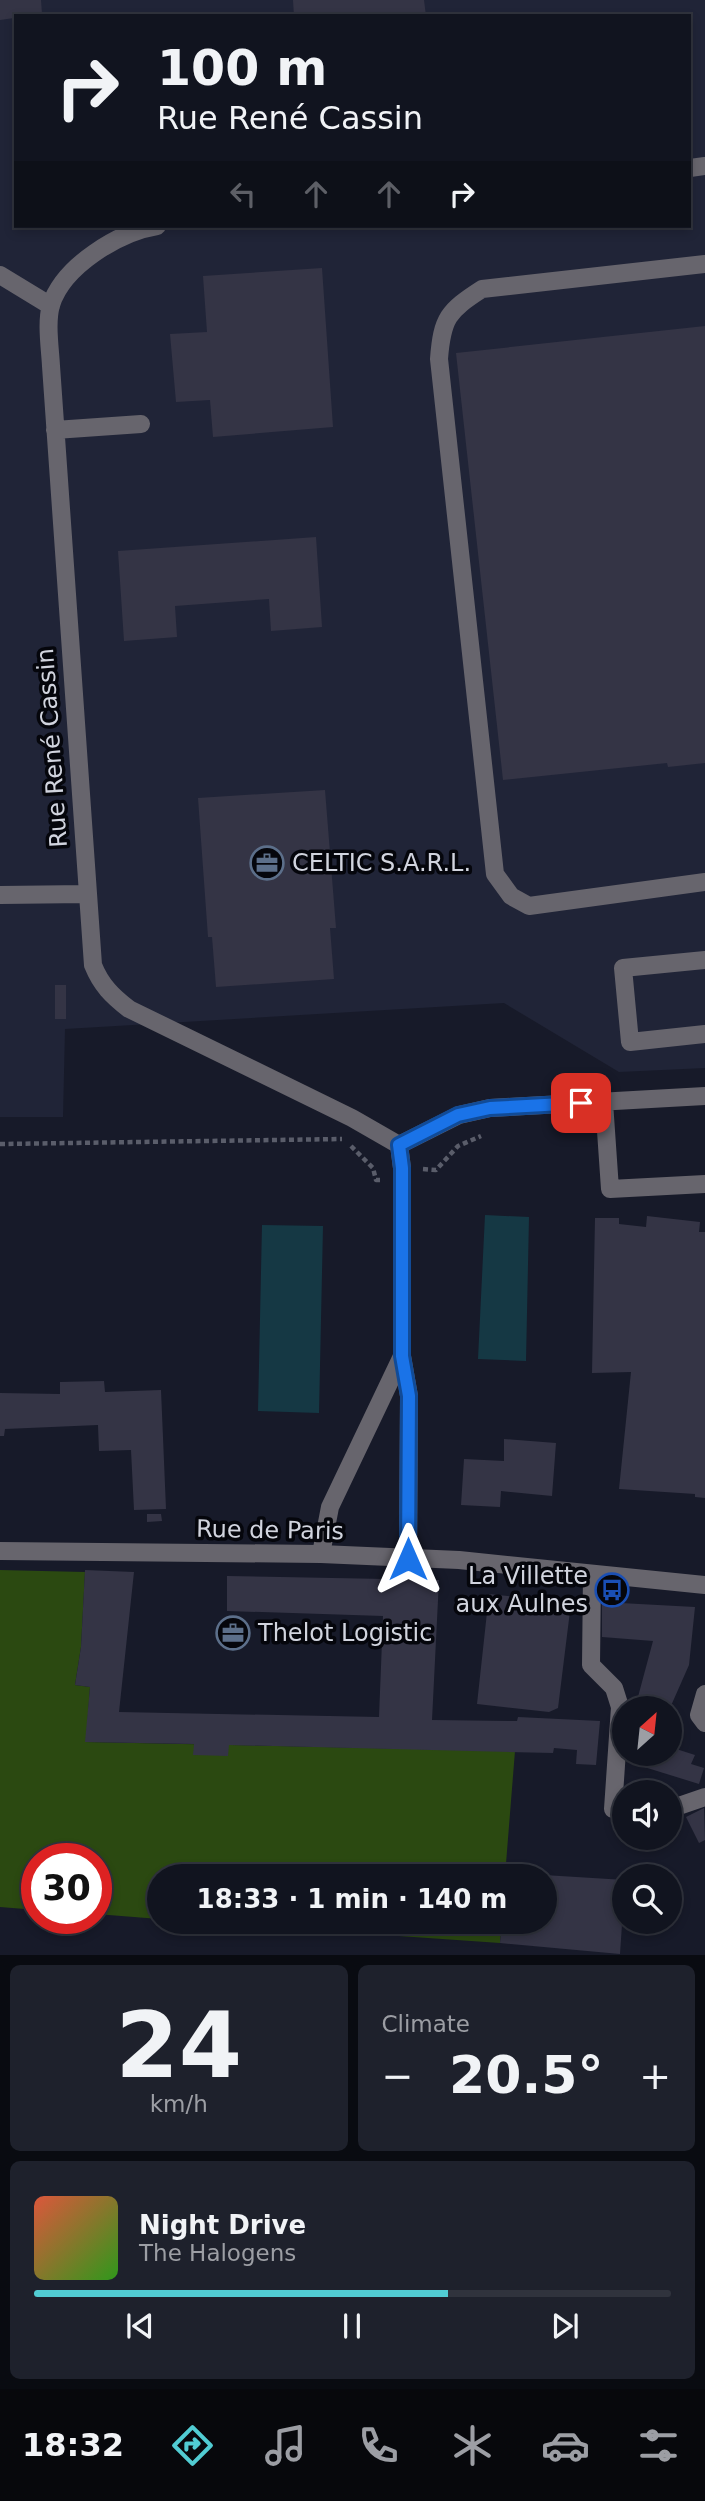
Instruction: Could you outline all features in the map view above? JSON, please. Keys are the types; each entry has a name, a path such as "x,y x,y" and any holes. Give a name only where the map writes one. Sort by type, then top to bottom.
{"street":[{"path":"0,275 51,306 62,285 110,241 123,234 148,228"},
{"path":"705,264 482,289 458,304 442,328 439,359 495,874 511,896 529,906 705,882"},
{"name":"Rue René Cassin","path":"51,306 55,430 86,894 93,965 100,982 111,996 129,1009 352,1118 399,1145"},
{"path":"55,430 141,424"},
{"path":"0,895 86,894"},
{"path":"705,960 623,968 630,1042 705,1034"},
{"path":"408,1559 409,1396 402,1356 402,1174 399,1145 458,1115 490,1108 705,1096"},
{"path":"604,1102 610,1189 705,1185"},
{"path":"321,1554 330,1507 402,1356"},
{"name":"Rue de Paris","path":"0,1550 321,1554 459,1560 705,1585"},
{"path":"592,1574 591,1665 614,1688 620,1707 615,1780"},
{"path":"705,1694 699,1715 705,1723"},
{"path":"682,1804 705,1797"}],"path":[{"path":"0,1144 344,1139 373,1168 376,1180 436,1170 458,1146 485,1134"},
{"path":"373,1168 402,1174"}],"shaded area":[{"path":"0,0 705,0 705,1068 619,1072 504,1003 65,1029 63,1117 0,1117"},
{"path":"485,1215 529,1217 526,1361 478,1359"},
{"path":"262,1225 323,1226 319,1413 258,1411"}],"green space":[{"path":"0,1570 85,1572 81,1647 75,1685 90,1687 86,1742 515,1751 506,1864 147,1864 147,1918 112,1915 112,1843 21,1843 21,1909 0,1907"},
{"path":"370,1934 501,1934 500,1943"}],"building":[{"path":"0,0 41,0 42,14 14,14 14,18 0,20"},
{"path":"293,0 424,0 426,14 294,14"},
{"path":"322,268 333,427 213,437 210,400 176,402 170,334 207,332 203,276"},
{"path":"705,326 705,763 668,767 667,763 503,780 456,353"},
{"path":"316,537 322,627 271,631 269,599 175,606 177,637 124,641 118,551"},
{"name":"CELTIC S.A.R.L.","path":"325,790 336,928 330,928 334,979 216,987 212,937 208,937 198,798"},
{"path":"55,985 66,985 66,1019 55,1019"},
{"path":"647,1216 700,1222 699,1232 705,1232 705,1498 695,1497 695,1494 619,1489 631,1372 592,1373 595,1218 619,1218 619,1224 646,1227"},
{"path":"104,1381 105,1392 161,1390 166,1509 134,1510 131,1450 99,1451 98,1425 5,1429 4,1436 0,1436 0,1393 60,1394 60,1382"},
{"path":"504,1439 556,1443 552,1496 501,1491 500,1507 461,1505 464,1459 504,1461"},
{"path":"147,1514 161,1514 162,1521 147,1522"},
{"path":"85,1570 134,1572 119,1712 379,1717 383,1616 227,1611 227,1576 439,1580 432,1720 517,1721 518,1717 600,1721 596,1765 576,1764 577,1750 554,1748 553,1753 229,1745 228,1756 193,1755 194,1744 85,1742 90,1687 75,1685 81,1647"},
{"path":"489,1594 571,1603 558,1708 549,1712 477,1704"},
{"path":"602,1602 695,1607 689,1665 675,1696 638,1696 653,1641 602,1637"},
{"path":"682,1751 695,1755 691,1764 704,1768 699,1784 641,1766 682,1766"},
{"path":"704,1808 705,1840 699,1843 686,1817"},
{"path":"557,1876 612,1879 612,1934 621,1934 620,1954 500,1943 501,1934 557,1934"}],"place":[{"name":"CELTIC S.A.R.L.","path":"267,863"},
{"name":"La Villette aux Aulnes","path":"612,1590"},
{"name":"Thelot Logistic","path":"233,1633"}],"route":[{"path":"408,1559 409,1396 402,1356 402,1168 399,1145 458,1115 490,1108 581,1103"}]}
